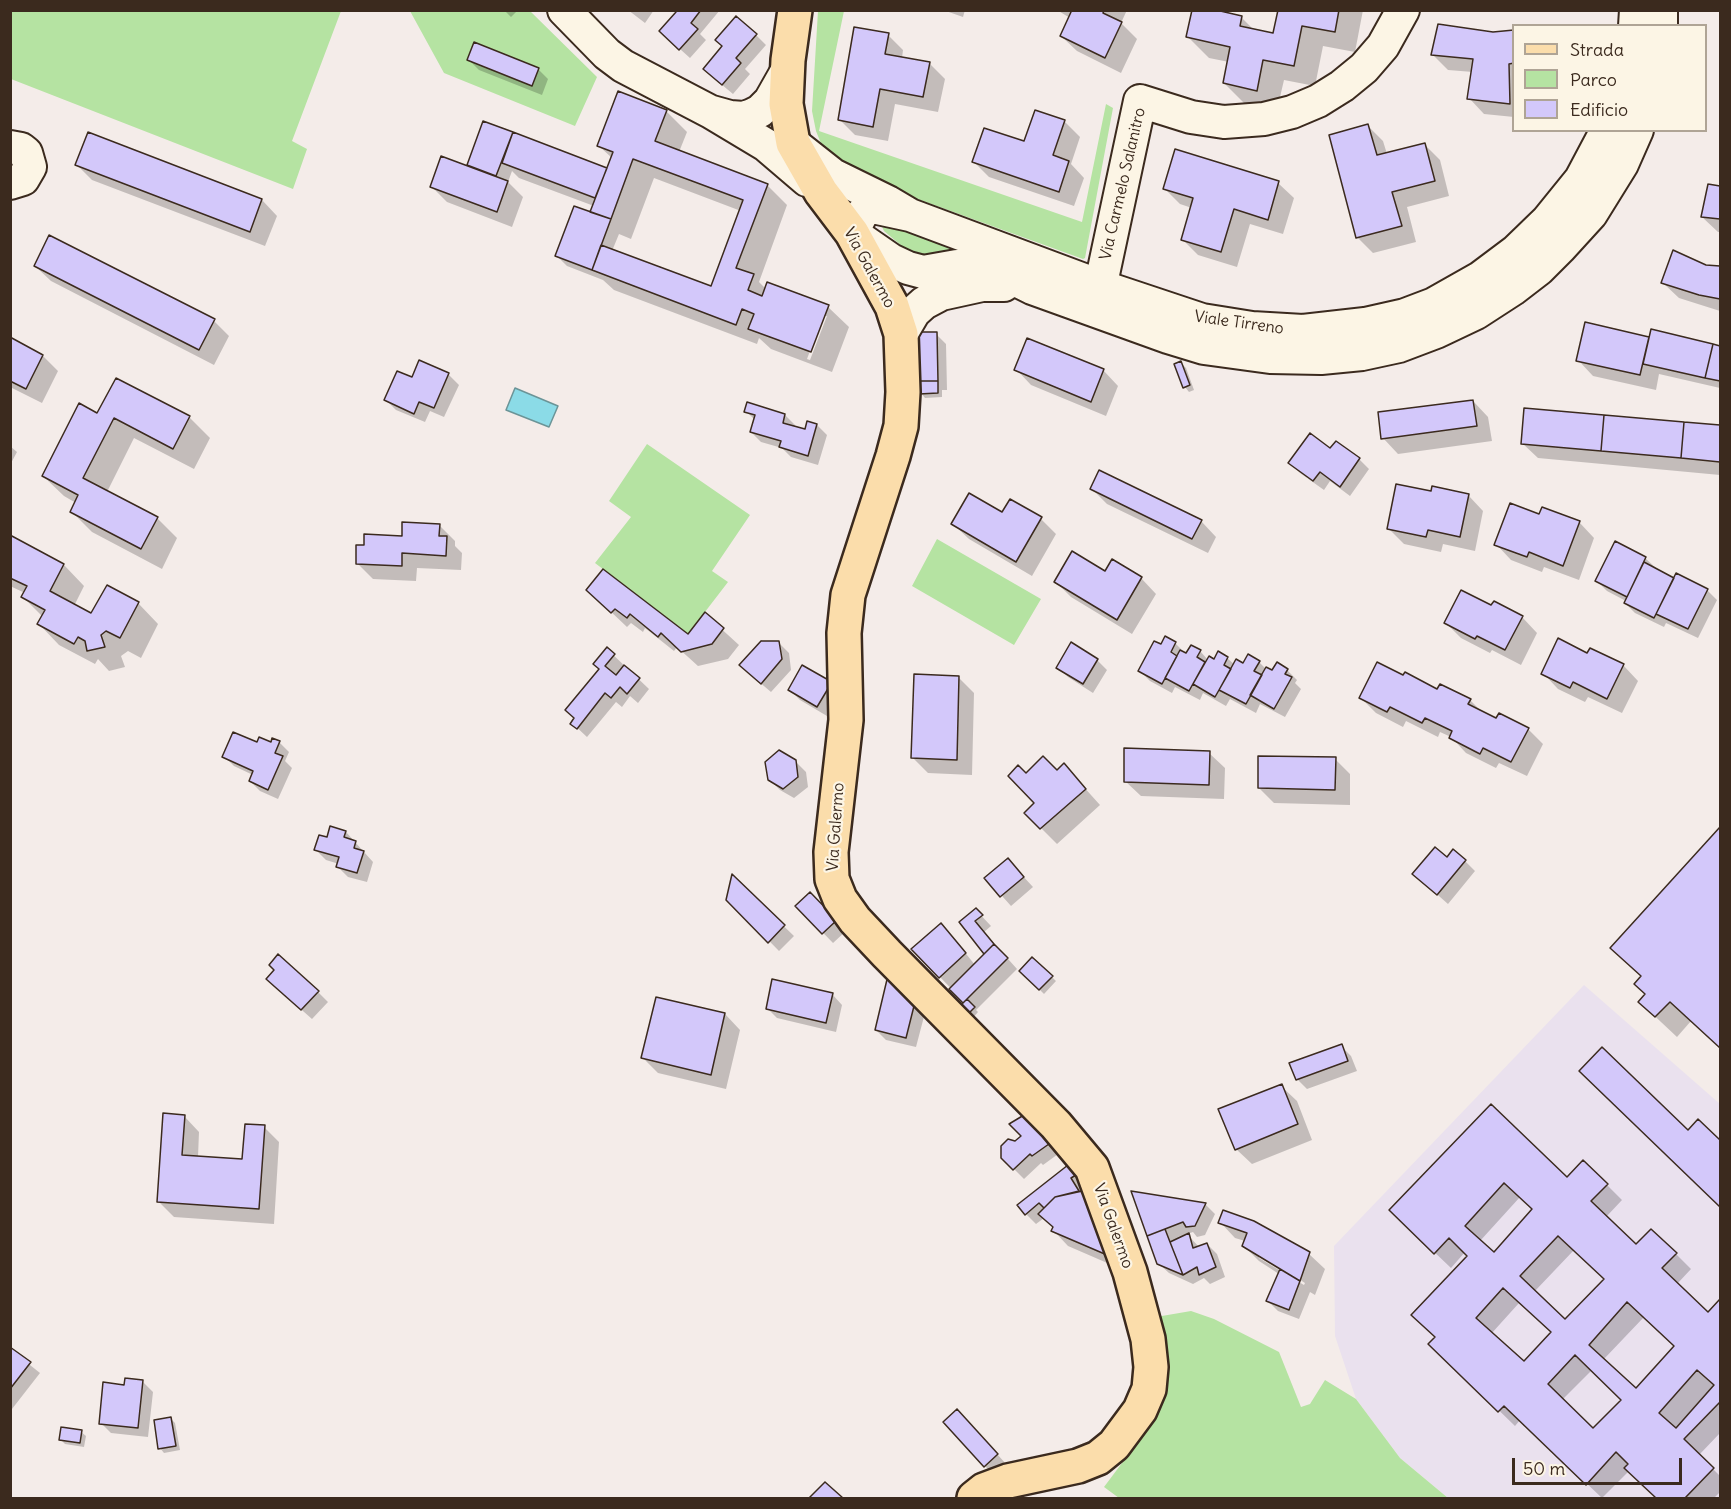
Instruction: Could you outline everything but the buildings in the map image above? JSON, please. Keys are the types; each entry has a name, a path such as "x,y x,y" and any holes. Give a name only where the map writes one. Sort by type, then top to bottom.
{"main road":[{"name":"Via Galermo","path":"791,13 786,104 793,143 821,192 852,233 892,306 901,334 903,392 901,426 848,595 844,633 846,720 831,852 832,879 840,899 855,920 1056,1125 1092,1168 1130,1272 1148,1340 1151,1367 1149,1389 1140,1410 1114,1445 1098,1458 1078,1466 1008,1481 984,1490 974,1498"}],"street":[{"path":"564,10 607,54 623,66 711,112 766,146 821,192"},
{"name":"Via Carmelo Salanitro","path":"1097,298 1140,101 1191,117 1224,122 1264,119 1292,112 1318,101 1342,86 1364,68 1383,46 1403,10"},
{"path":"711,112 730,117 752,116 770,101 788,71"},
{"name":"Viale Tirreno","path":"1032,288 1252,328 1303,331 1365,324 1405,315 1434,304 1464,288 1516,251 1547,221 1581,179 1606,132"},
{"name":"Viale Tirreno","path":"793,143 832,175 910,214 1097,298 1168,337 1203,348 1238,354 1321,357 1362,354 1399,346 1436,333 1476,313 1513,289 1539,269 1591,214 1622,164 1636,132"},
{"path":"10,147 21,149 26,153 30,167 23,179 10,183"},
{"path":"910,214 873,207 861,215 852,233 891,260 908,268 923,272 957,267 980,267 1006,275 1032,288"},
{"path":"901,334 914,312 924,303 941,294 982,285 998,284 1032,288"}],"shaded area":[{"path":"1584,985 1720,1104 1720,1498 1448,1498 1400,1458 1356,1399 1335,1336 1334,1246"}],"green space":[{"path":"10,11 341,11 292,141 307,149 293,189 11,79"},
{"path":"410,11 530,11 597,77 575,126 444,73"},
{"path":"818,11 844,11 819,131 1082,222 1106,104 1113,108 1085,258 865,180 824,151 816,131 812,111"},
{"path":"878,218 975,253 917,255 910,253 884,231"},
{"path":"647,444 750,515 712,571 728,582 688,634 595,563 631,517 609,501"},
{"path":"937,539 1041,599 1014,645 912,586"},
{"path":"1191,1311 1214,1319 1279,1352 1301,1407 1310,1404 1325,1380 1356,1399 1400,1458 1448,1498 1119,1498 1104,1487 1149,1427 1166,1393 1167,1356 1156,1317"}],"water":[{"path":"515,388 558,406 549,427 506,410"}]}
